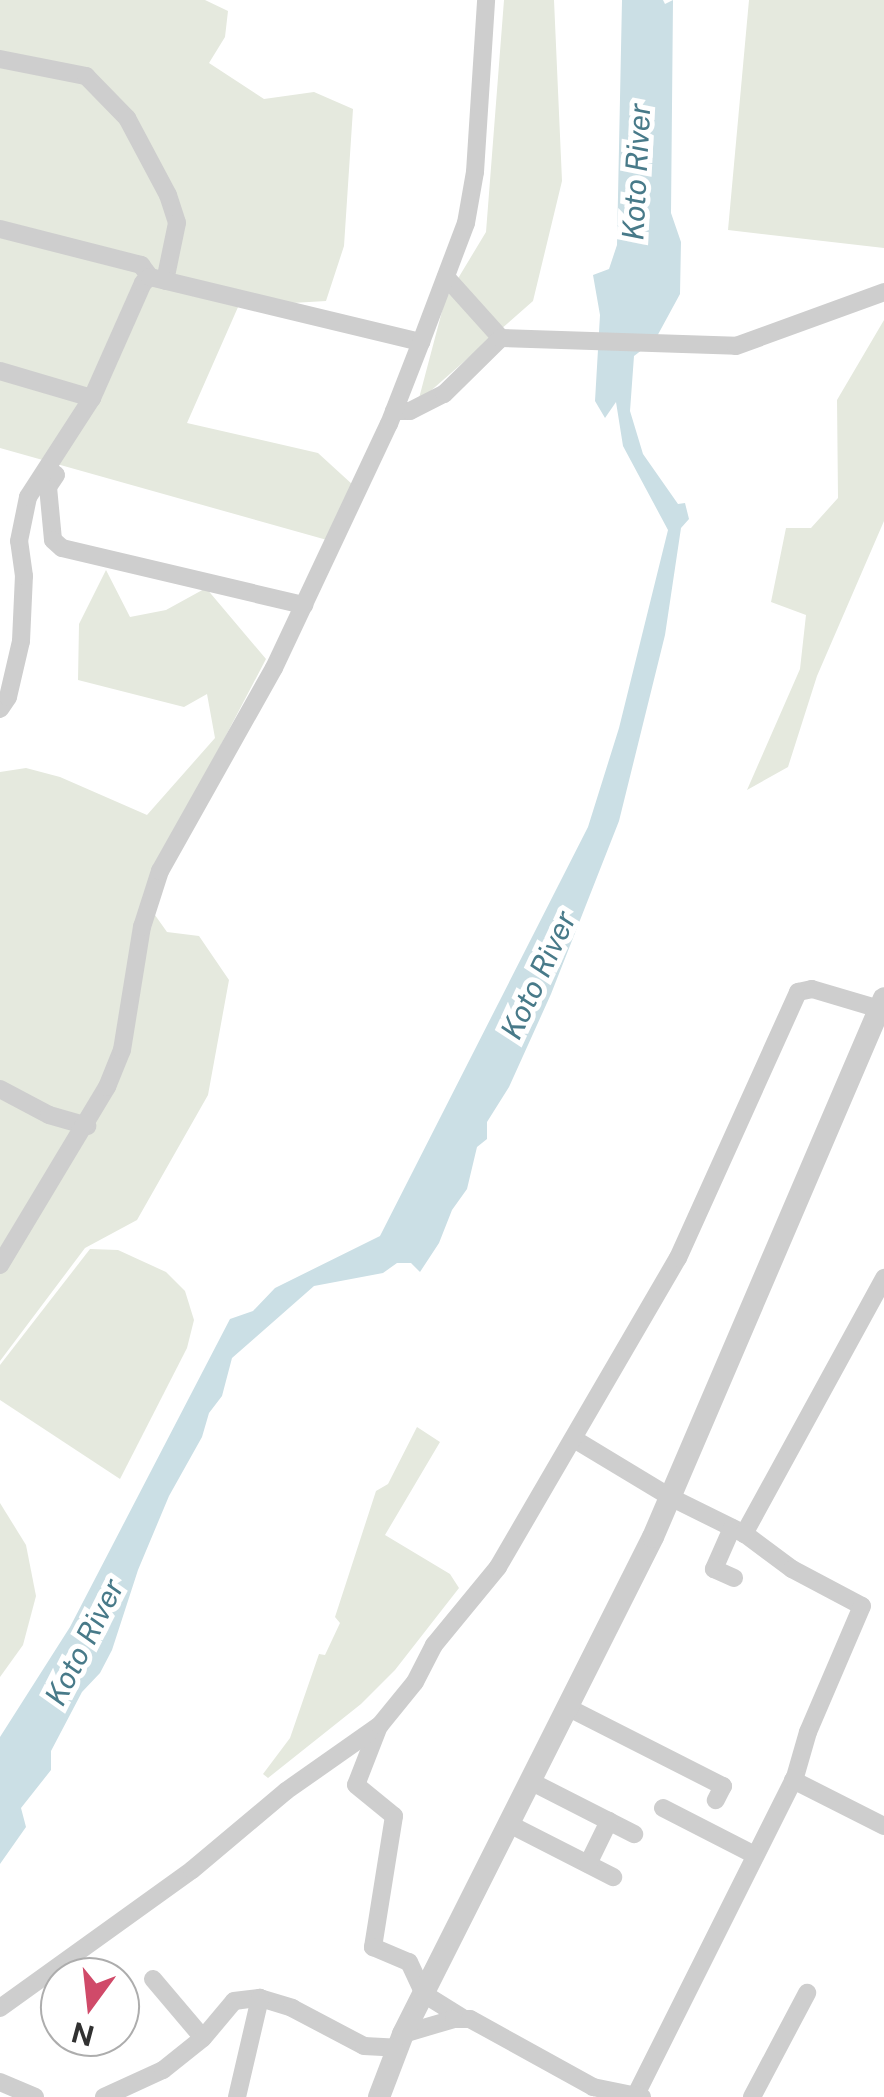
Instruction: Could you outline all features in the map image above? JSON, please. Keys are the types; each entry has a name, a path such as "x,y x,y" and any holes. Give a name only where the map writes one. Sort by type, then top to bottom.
{"street":[{"path":"0,1265 88,1126 122,1050 142,927 160,870 304,606 394,412 446,277 466,223 474,172 486,0"},
{"path":"0,59 86,76 127,118 168,195 178,223 158,279"},
{"path":"0,230 141,265 158,279 421,342"},
{"path":"446,277 501,338 566,341 710,345 756,342 884,292"},
{"path":"0,709 8,697 21,642 21,522 28,497 92,398 143,283 158,279"},
{"path":"394,412 410,411 444,394 501,338"},
{"path":"0,371 92,398"},
{"path":"47,468 56,475 48,486 53,540 62,548 304,606"},
{"path":"0,2008 192,1870 286,1791 380,1725 415,1682 434,1645 498,1568 678,1258 798,992 812,989 882,1003 670,1498 400,2041 379,2097"},
{"path":"0,1089 49,1115 88,1126"},
{"path":"734,1578 714,1568 884,1278"},
{"path":"574,1439 670,1498 738,1531 792,1570 862,1606 884,1608"},
{"path":"380,1725 356,1785 394,1816 373,1947 408,1962 424,1994 461,2017 593,2086 638,2096 793,1780 862,1606"},
{"path":"567,1707 723,1786 716,1800"},
{"path":"793,1780 884,1826"},
{"path":"530,1781 634,1834"},
{"path":"662,1808 755,1856"},
{"path":"588,1864 609,1821"},
{"path":"509,1824 612,1877"},
{"path":"153,1979 202,2038"},
{"path":"752,2097 808,1993"},
{"path":"104,2097 163,2070 202,2038 234,2001 260,1998 292,2008 364,2046 400,2041 461,2017"},
{"path":"237,2097 260,1998"},
{"path":"0,2082 36,2097"}],"shaded area":[{"path":"0,0 205,0 228,11 225,37 209,63 264,99 314,92 353,109 344,246 326,301 275,304 242,298 187,423 318,453 353,485 327,540 0,448"},
{"path":"504,0 554,0 562,181 533,301 418,402 445,300 486,232"},
{"path":"749,0 884,0 884,248 728,230"},
{"path":"884,320 884,521 817,676 788,767 747,790 800,669 806,615 771,602 786,528 811,528 838,498 837,400"},
{"path":"106,570 130,617 166,610 206,588 266,659 157,867 145,901 167,932 199,936 229,980 208,1095 137,1220 85,1248 0,1361 0,772 26,768 60,777 147,815 215,738 207,694 184,707 78,680 79,624"},
{"path":"90,1249 118,1250 166,1272 185,1291 194,1320 187,1348 120,1479 0,1400 0,1365"},
{"path":"417,1427 440,1442 385,1535 450,1574 459,1588 395,1670 361,1704 268,1778 263,1774 290,1738 319,1654 325,1655 340,1623 335,1617 376,1491 388,1484"},
{"path":"0,1503 26,1545 36,1596 23,1645 0,1677"}],"water":[{"name":"Koto River","path":"622,0 663,0 665,4 673,0 671,213 681,242 680,294 655,340 634,356 630,411 643,454 678,504 685,503 689,519 681,528 665,635 619,821 551,994 509,1087 487,1122 487,1139 477,1147 467,1189 452,1210 439,1243 420,1272 411,1263 397,1263 383,1273 314,1286 232,1358 222,1396 209,1413 202,1437 169,1496 138,1570 112,1650 100,1673 82,1692 51,1751 51,1770 21,1808 26,1827 0,1864 0,1737 70,1627 230,1319 253,1311 275,1288 380,1236 588,827 619,728 668,530 623,446 616,402 605,418 595,401 600,315 593,275 609,269 617,245"}]}
